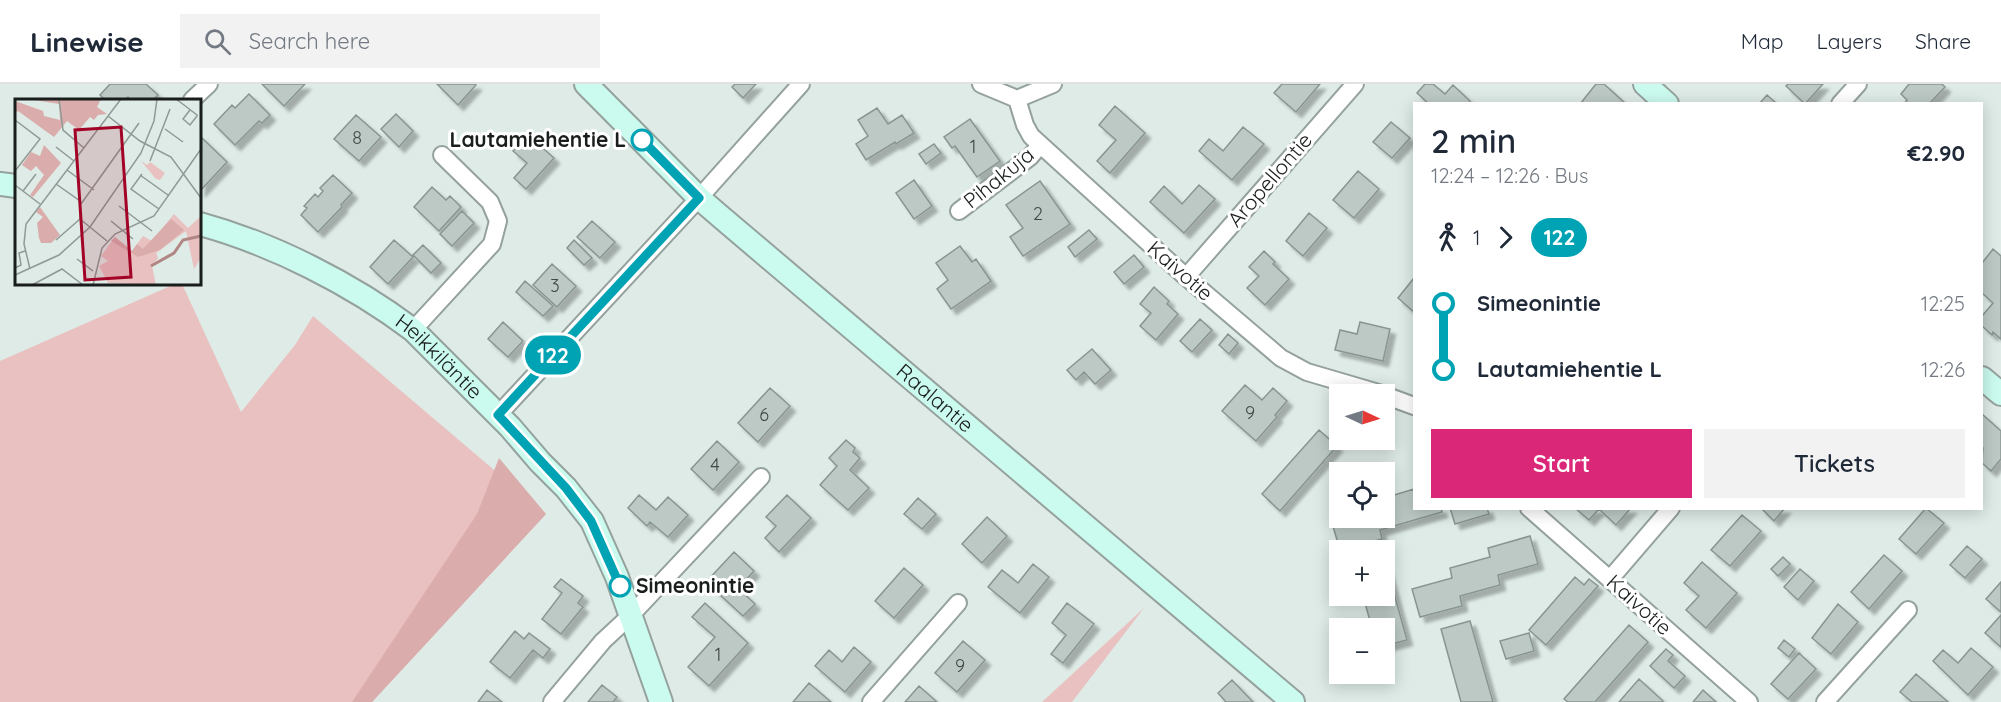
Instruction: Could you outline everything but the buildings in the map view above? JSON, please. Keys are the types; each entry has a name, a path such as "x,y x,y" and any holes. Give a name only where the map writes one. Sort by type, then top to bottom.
{"street":[{"path":"193,99 209,84"},
{"name":"Raalantie","path":"586,84 699,198 1293,702"},
{"path":"498,415 801,84"},
{"path":"981,84 1017,99 1052,84"},
{"name":"Aropellontie","path":"1186,277 1355,84"},
{"path":"1645,84 1665,102"},
{"path":"1842,102 1858,84"},
{"name":"Kaivotie","path":"1017,99 1031,136 1186,277 1281,358 1307,372 1347,384"},
{"name":"Pihakuja","path":"959,211 1030,157 1040,145"},
{"path":"413,330 492,244 498,221 490,202 442,155"},
{"path":"0,184 15,186"},
{"name":"Heikkiläntie","path":"201,224 274,250 344,285 395,317 413,330 498,415 566,488 591,521 631,615 661,702"},
{"path":"1983,379 2001,394"},
{"name":"Kaivotie","path":"1395,398 1413,404"},
{"path":"552,702 603,641 631,615 761,477"},
{"name":"Kaivotie","path":"1531,510 1749,702"},
{"path":"1610,579 1669,510"},
{"path":"871,702 958,603"},
{"path":"1825,702 1908,610"}],"shaded area":[{"path":"173,285 182,285 241,412 295,345 313,316 546,514 372,702 0,702 0,361"},
{"path":"499,458 546,514 372,702 352,702 477,514"},
{"path":"1144,608 1072,702 1042,702"}],"bus line":[{"name":"122","path":"620,586 591,521 566,488 498,415 699,198 642,140"}],"place":[{"name":"Lautamiehentie L","path":"642,140"},
{"name":"Simeonintie","path":"620,586"}]}
